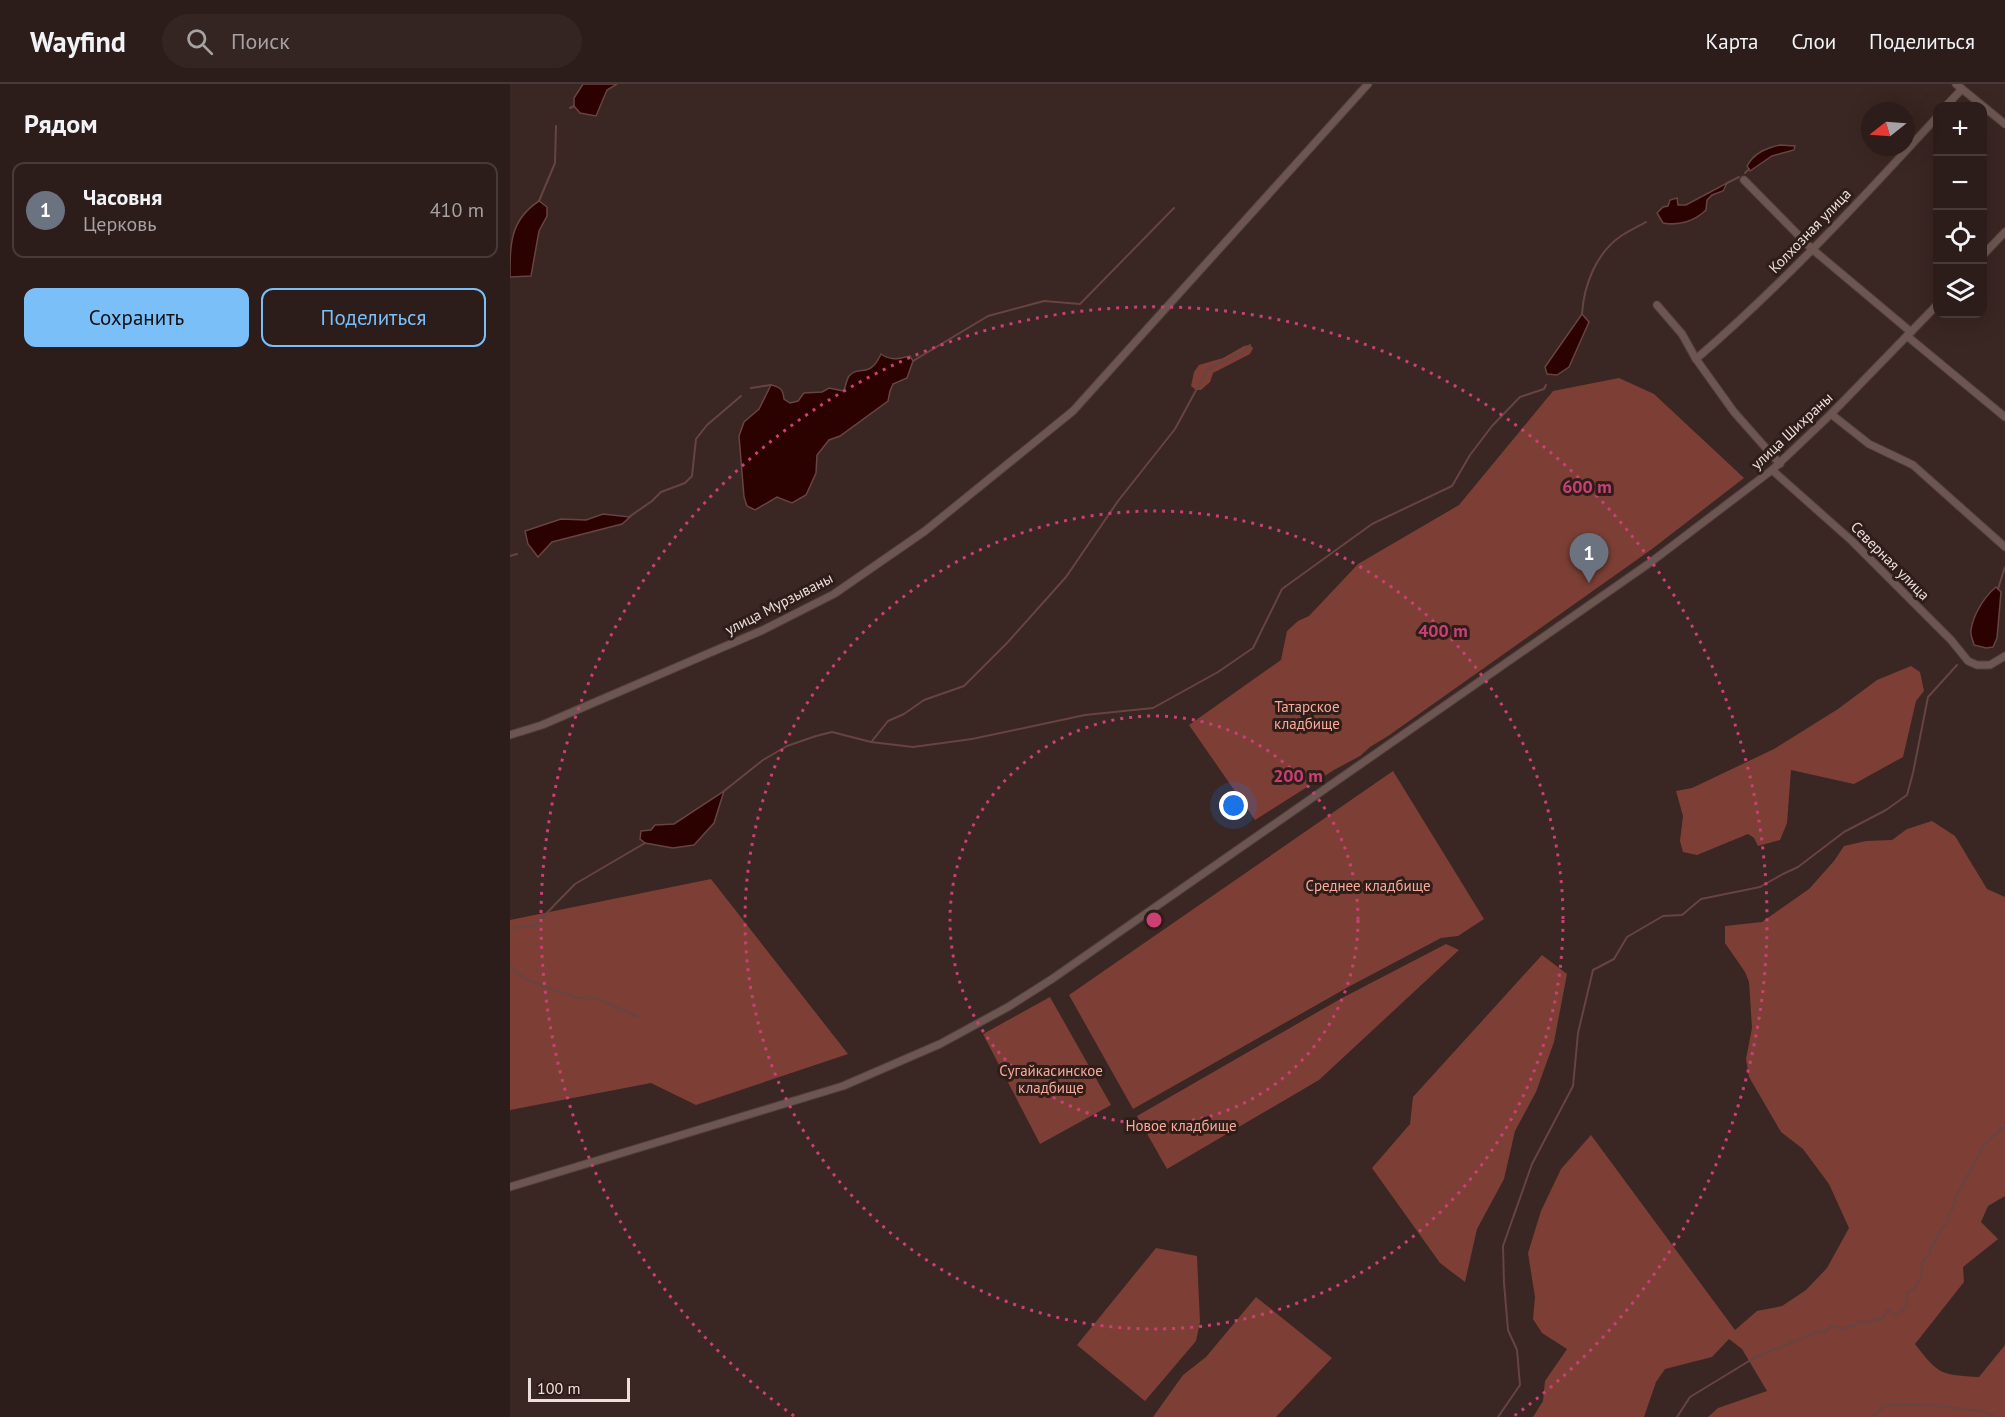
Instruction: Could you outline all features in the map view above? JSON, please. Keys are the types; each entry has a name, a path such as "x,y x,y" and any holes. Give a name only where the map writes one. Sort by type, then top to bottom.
{"street":[{"name":"улица Мурзываны","path":"510,735 542,725 763,630 834,594 925,531 1073,411 1368,84"},
{"path":"1956,84 2005,124"},
{"path":"1950,102 1962,89"},
{"name":"Колхозная улица","path":"1696,359 1747,315 1933,121"},
{"path":"1744,180 1812,249 2005,417"},
{"path":"1987,252 2005,232"},
{"path":"1657,305 1682,334 1696,359 1734,412 1780,464"},
{"name":"улица Шихраны","path":"510,1187 843,1086 940,1044 1052,979 1651,562 1780,464 1933,309"},
{"path":"1831,414 1869,444 1913,465 2005,547"},
{"name":"Северная улица","path":"1772,470 1852,541 1951,640 1968,661 1990,665 2005,656"}],"green space":[{"path":"1250,345 1253,348 1250,354 1213,373 1210,382 1201,390 1196,390 1191,386 1194,372 1199,365 1223,358"},
{"name":"Татарское кладбище","path":"1619,378 1654,394 1744,478 1652,549 1360,756 1255,820 1189,725 1281,660 1287,631 1298,621 1309,616 1358,564 1459,505 1553,391"},
{"path":"1911,666 1920,672 1924,691 1916,701 1903,757 1854,784 1791,770 1787,823 1780,840 1758,846 1754,838 1748,834 1697,855 1683,852 1680,841 1683,816 1676,791 1692,788 1774,749 1838,709 1877,680"},
{"name":"Среднее кладбище","path":"1393,771 1484,919 1458,936 1441,938 1350,986 1133,1109 1069,995"},
{"path":"1932,821 1955,836 1987,889 2005,897 2005,1196 1988,1206 1981,1222 1998,1239 1963,1267 1964,1282 1915,1344 1936,1368 1948,1374 1979,1377 2005,1345 2005,1417 1708,1417 1718,1408 1767,1391 1742,1349 1729,1339 1712,1357 1665,1369 1656,1382 1644,1417 1533,1417 1543,1401 1545,1381 1567,1349 1542,1333 1533,1319 1535,1297 1528,1253 1541,1211 1561,1169 1591,1135 1735,1330 1757,1311 1782,1306 1806,1290 1827,1268 1849,1228 1829,1184 1803,1149 1781,1132 1749,1077 1746,1059 1752,1028 1749,982 1745,972 1725,943 1725,926 1762,922 1809,889 1844,846 1866,841 1892,840 1907,829"},
{"path":"711,879 848,1054 696,1105 651,1083 510,1110 510,920"},
{"name":"Новое кладбище","path":"1446,944 1459,950 1319,1080 1167,1169 1137,1116 1342,998"},
{"path":"1542,955 1567,974 1554,1042 1536,1092 1515,1131 1504,1179 1477,1229 1465,1282 1440,1263 1372,1168 1410,1124 1413,1097"},
{"name":"Сугайкасинское кладбище","path":"1050,997 1111,1105 1040,1144 983,1034"},
{"path":"1156,1248 1197,1256 1200,1322 1196,1341 1145,1401 1077,1345"},
{"path":"1256,1297 1332,1358 1276,1417 1153,1417 1183,1375 1206,1357"}],"shaded area":[{"path":"583,84 617,84 607,90 596,116 580,113 574,106 574,98"},
{"path":"1780,145 1795,146 1794,150 1772,156 1750,171 1747,166 1757,154"},
{"path":"1727,183 1723,191 1712,195 1707,200 1706,210 1692,220 1675,224 1663,223 1657,213 1663,207 1668,206 1670,200 1677,198 1678,205 1686,205"},
{"path":"539,201 547,207 547,216 539,231 531,276 510,277 510,254 517,225 529,208"},
{"path":"1582,314 1589,322 1569,367 1557,375 1547,374 1545,367"},
{"path":"881,354 895,359 910,356 913,361 907,378 893,384 888,401 840,436 829,440 817,455 816,473 806,495 792,503 777,497 755,510 747,506 744,497 739,436 744,422 759,409 771,385 781,389 784,399 790,403 798,401 804,393 822,392 829,388 844,391 849,376 872,367"},
{"path":"603,514 630,517 622,524 552,542 538,557 528,544 525,531 561,519 586,520"},
{"path":"1996,587 2001,592 1997,638 1993,647 1974,645 1971,632 1974,618 1983,601"},
{"path":"724,791 714,823 694,845 673,848 645,843 640,839 641,831 651,830 655,825 674,824"}],"waterway":[{"path":"570,108 574,106"},
{"path":"539,201 555,163 556,126"},
{"path":"1745,173 1749,169"},
{"path":"1727,183 1739,177"},
{"path":"913,361 988,316 1044,301 1080,304 1174,208"},
{"path":"1582,314 1585,292 1598,261 1612,243 1646,222"},
{"path":"872,741 888,721 904,714 924,700 964,686 1007,643 1066,577 1118,501 1175,429 1207,370 1243,352 1250,345"},
{"path":"751,388 771,385"},
{"path":"724,791 763,760 787,746 832,732 871,742 913,747 972,739 1085,715 1153,708 1218,672 1253,648 1282,589 1372,524 1452,486 1470,455 1492,426 1520,397 1544,389 1546,385"},
{"path":"629,517 661,492 685,483 692,476 696,439 707,425 741,396"},
{"path":"510,556 517,554"},
{"path":"1998,589 2005,567"},
{"path":"1498,1417 1520,1385 1517,1350 1508,1330 1503,1246 1532,1164 1573,1086 1578,1033 1593,970 1614,959 1627,937 1663,916 1682,915 1701,899 1760,887 1798,867 1844,832 1886,810 1907,795 1928,697 1957,665"},
{"path":"510,928 534,926 575,884 645,843"},
{"path":"510,967 526,979 540,985 578,998 598,999 638,1017"},
{"path":"1677,1417 1690,1397 1754,1358 1820,1331 1826,1333 1828,1328 1833,1326 1842,1329 1852,1325 1854,1327 1858,1321 1881,1320 1888,1309 1893,1315 1901,1313 1906,1307 1907,1293 1919,1281 1922,1263 1931,1254 1930,1249 1938,1233 1947,1224 1948,1215 1952,1211 1956,1196 1985,1144 2005,1125"},
{"path":"1872,1417 1886,1405 1928,1405 1981,1411 1997,1417"}],"place":[{"name":"Часовня","path":"1589,583"}]}
